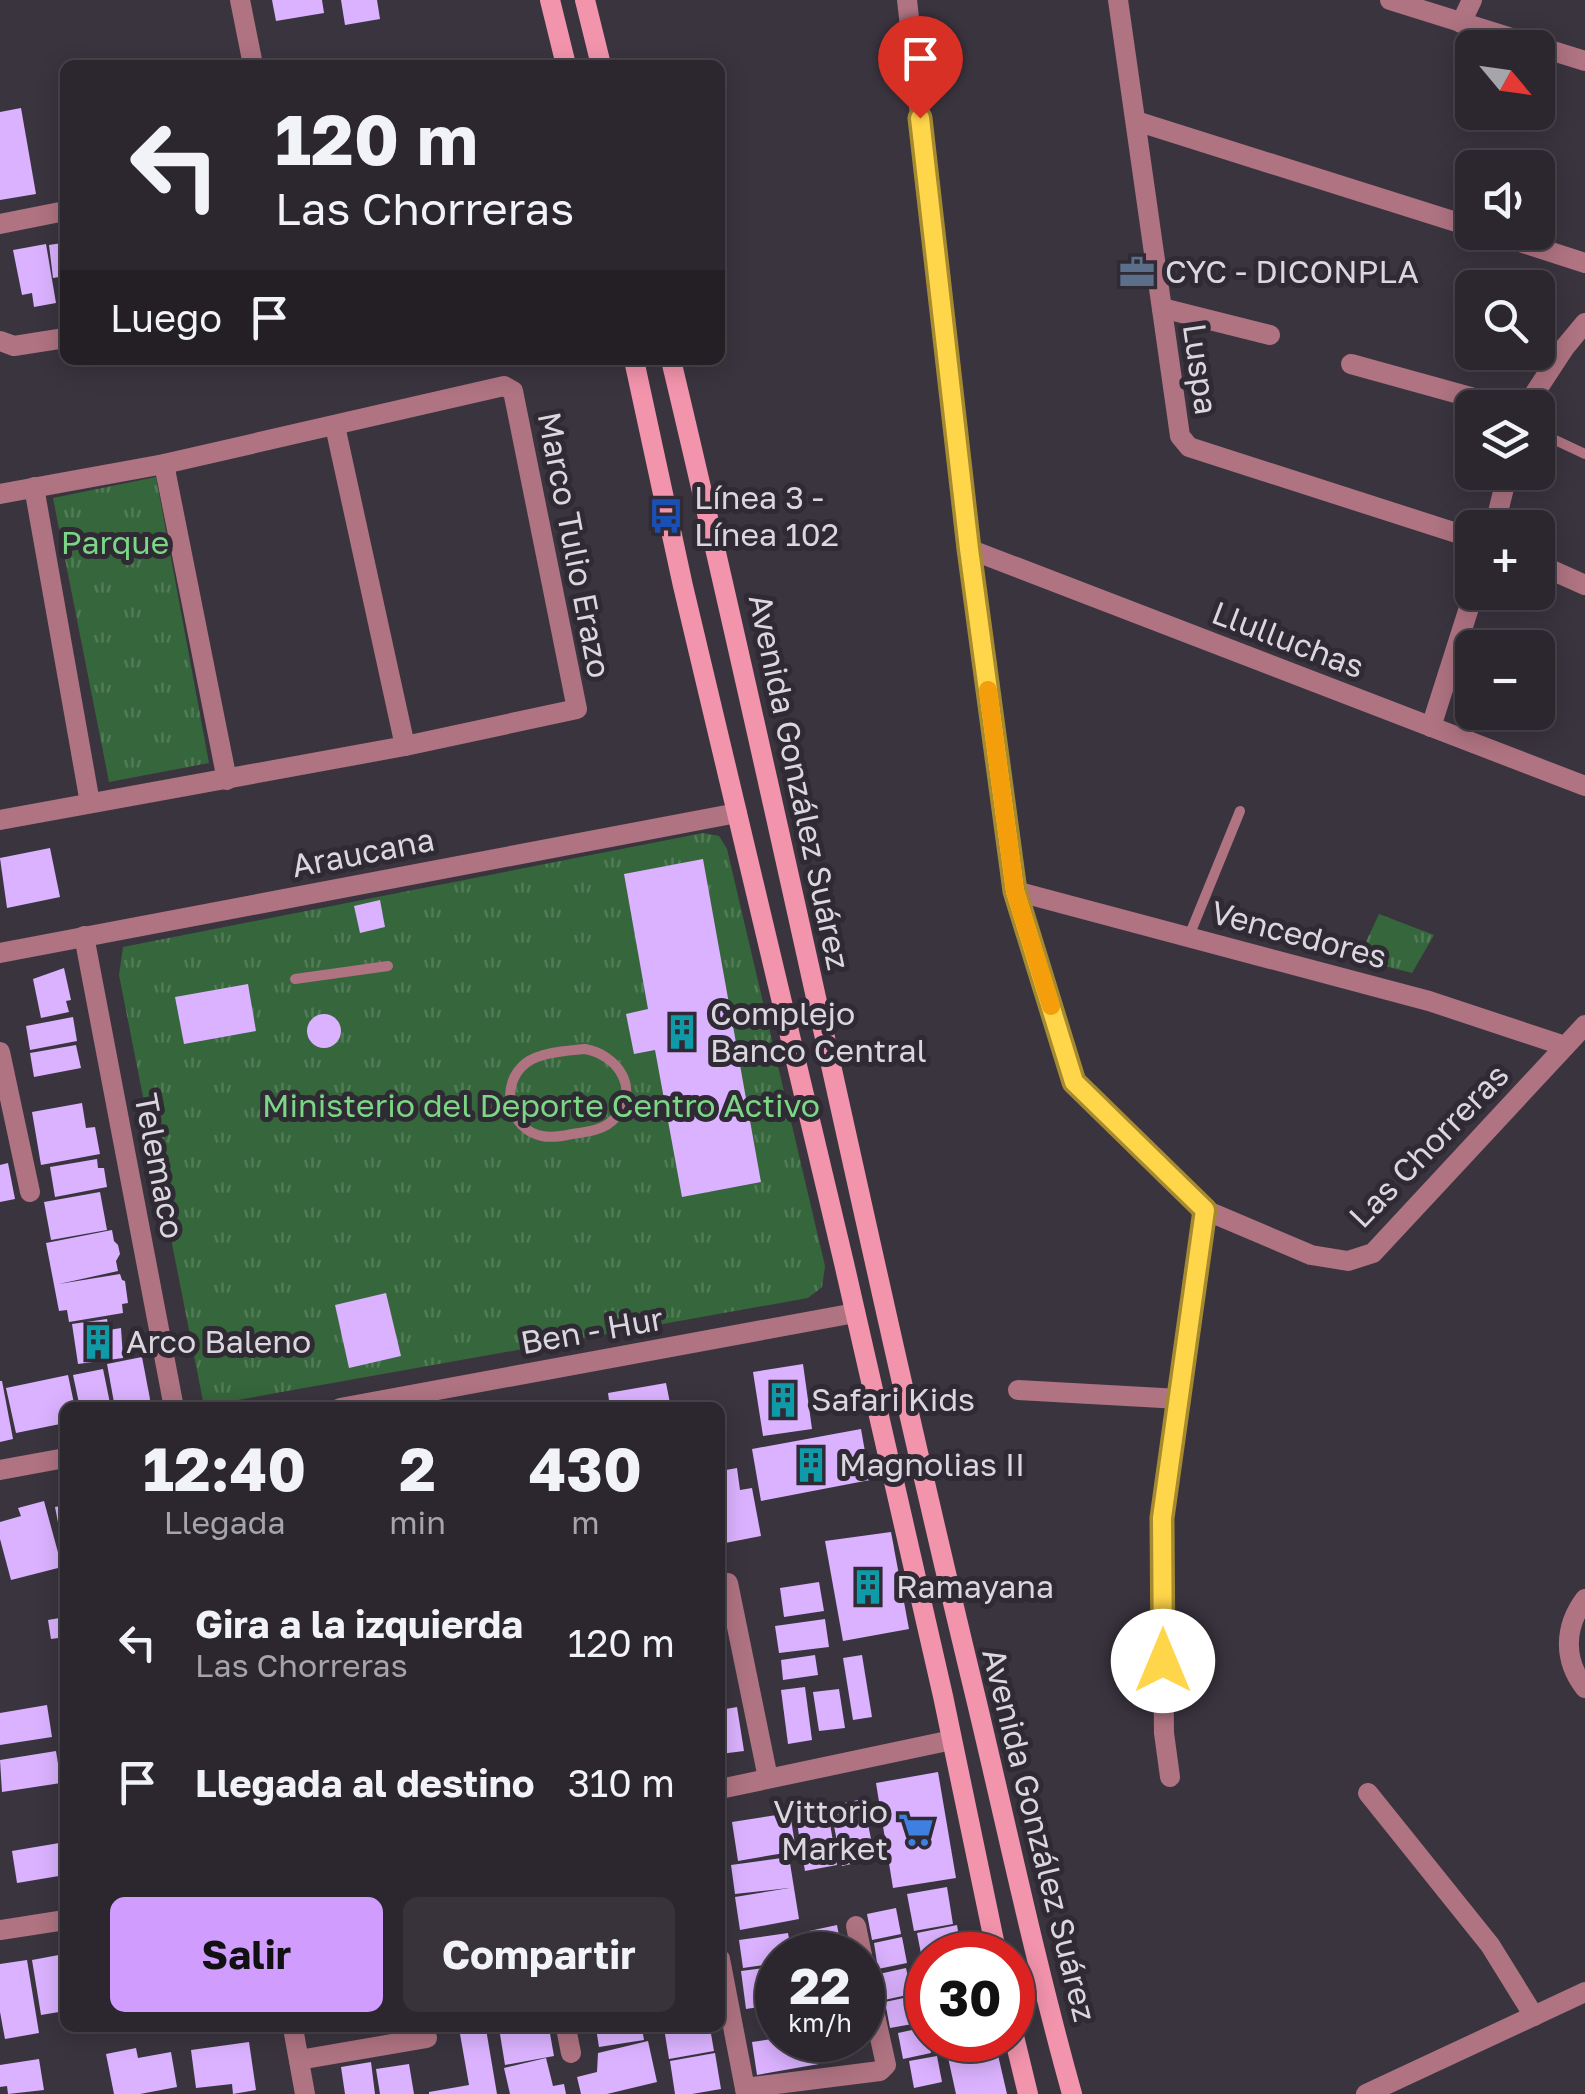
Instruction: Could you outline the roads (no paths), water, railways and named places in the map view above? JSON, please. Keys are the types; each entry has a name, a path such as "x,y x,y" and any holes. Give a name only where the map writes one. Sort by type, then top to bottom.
{"main road":[{"path":"550,0 565,60"},
{"path":"586,0 600,60"},
{"name":"Avenida González Suárez","path":"635,365 855,1313 992,1932"},
{"name":"Avenida González Suárez","path":"672,365 949,1590 1072,2094"},
{"path":"1020,2062 1028,2094"}],"street":[{"path":"240,0 253,60"},
{"name":"Las Chorreras","path":"907,0 969,549 1015,891 1074,1082 1205,1210 1312,1255 1348,1261 1373,1254 1585,1026"},
{"name":"Luspa","path":"1118,0 1180,436 1189,447 1455,533"},
{"path":"1390,0 1585,61"},
{"path":"1455,0 1461,23"},
{"path":"1461,23 1472,0"},
{"path":"1136,121 1455,222"},
{"path":"0,224 60,212"},
{"path":"1545,250 1585,263"},
{"path":"1162,308 1270,335"},
{"path":"1537,390 1565,346 1585,324"},
{"path":"0,341 14,346 60,339"},
{"path":"1351,364 1455,393"},
{"name":"Marco Tulio Erazo","path":"0,494 164,464 504,386 513,390 577,709 404,746 0,820"},
{"path":"335,426 404,746"},
{"path":"164,464 227,780"},
{"path":"34,487 90,803"},
{"name":"Llulluchas","path":"969,549 1585,786"},
{"path":"1555,571 1585,584"},
{"path":"1430,727 1468,610"},
{"name":"Araucana","path":"0,953 737,813"},
{"name":"Vencedores","path":"1015,891 1430,1000 1565,1046"},
{"name":"Telemaco","path":"84,936 173,1402"},
{"path":"0,1052 30,1192"},
{"path":"1170,1777 1164,1733 1162,1518 1205,1210"},
{"name":"Ben - Hur","path":"373,1402 855,1313"},
{"path":"1018,1390 1180,1399"},
{"path":"0,1470 60,1459"},
{"path":"728,1583 768,1778"},
{"path":"1585,1599 1574,1614 1568,1645 1573,1673 1585,1688"},
{"path":"725,1788 952,1740"},
{"path":"1368,1793 1490,1945 1534,2016"},
{"path":"0,1930 60,1921"},
{"path":"856,1926 857,1932"},
{"path":"725,1984 746,2091 880,2070 885,2060"},
{"path":"1366,2094 1585,1992"},
{"path":"294,2032 306,2094"},
{"path":"567,2032 571,2053"},
{"path":"299,2060 427,2038"}],"lane":[{"path":"1555,440 1585,454"},
{"path":"1188,937 1240,811"},
{"path":"295,980 388,966"},
{"path":"598,1051 618,1066 626,1092 615,1118 591,1131 556,1137 529,1131 518,1122 509,1096 512,1082 527,1062 551,1054 598,1051"}],"place":[{"name":"CYC - DICONPLA","path":"1137,272"},
{"name":"Línea 3 - Línea 102","path":"666,516"},
{"name":"Complejo Banco Central","path":"682,1032"},
{"name":"Arco Baleno","path":"98,1342"},
{"name":"Safari Kids","path":"783,1400"},
{"name":"Magnolias II","path":"811,1465"},
{"name":"Ramayana","path":"868,1587"},
{"name":"Vittorio Market","path":"916,1830"}],"park label":[{"name":"Parque","path":"115,543"},
{"name":"Ministerio del Deporte Centro Activo","path":"541,1106"}]}
